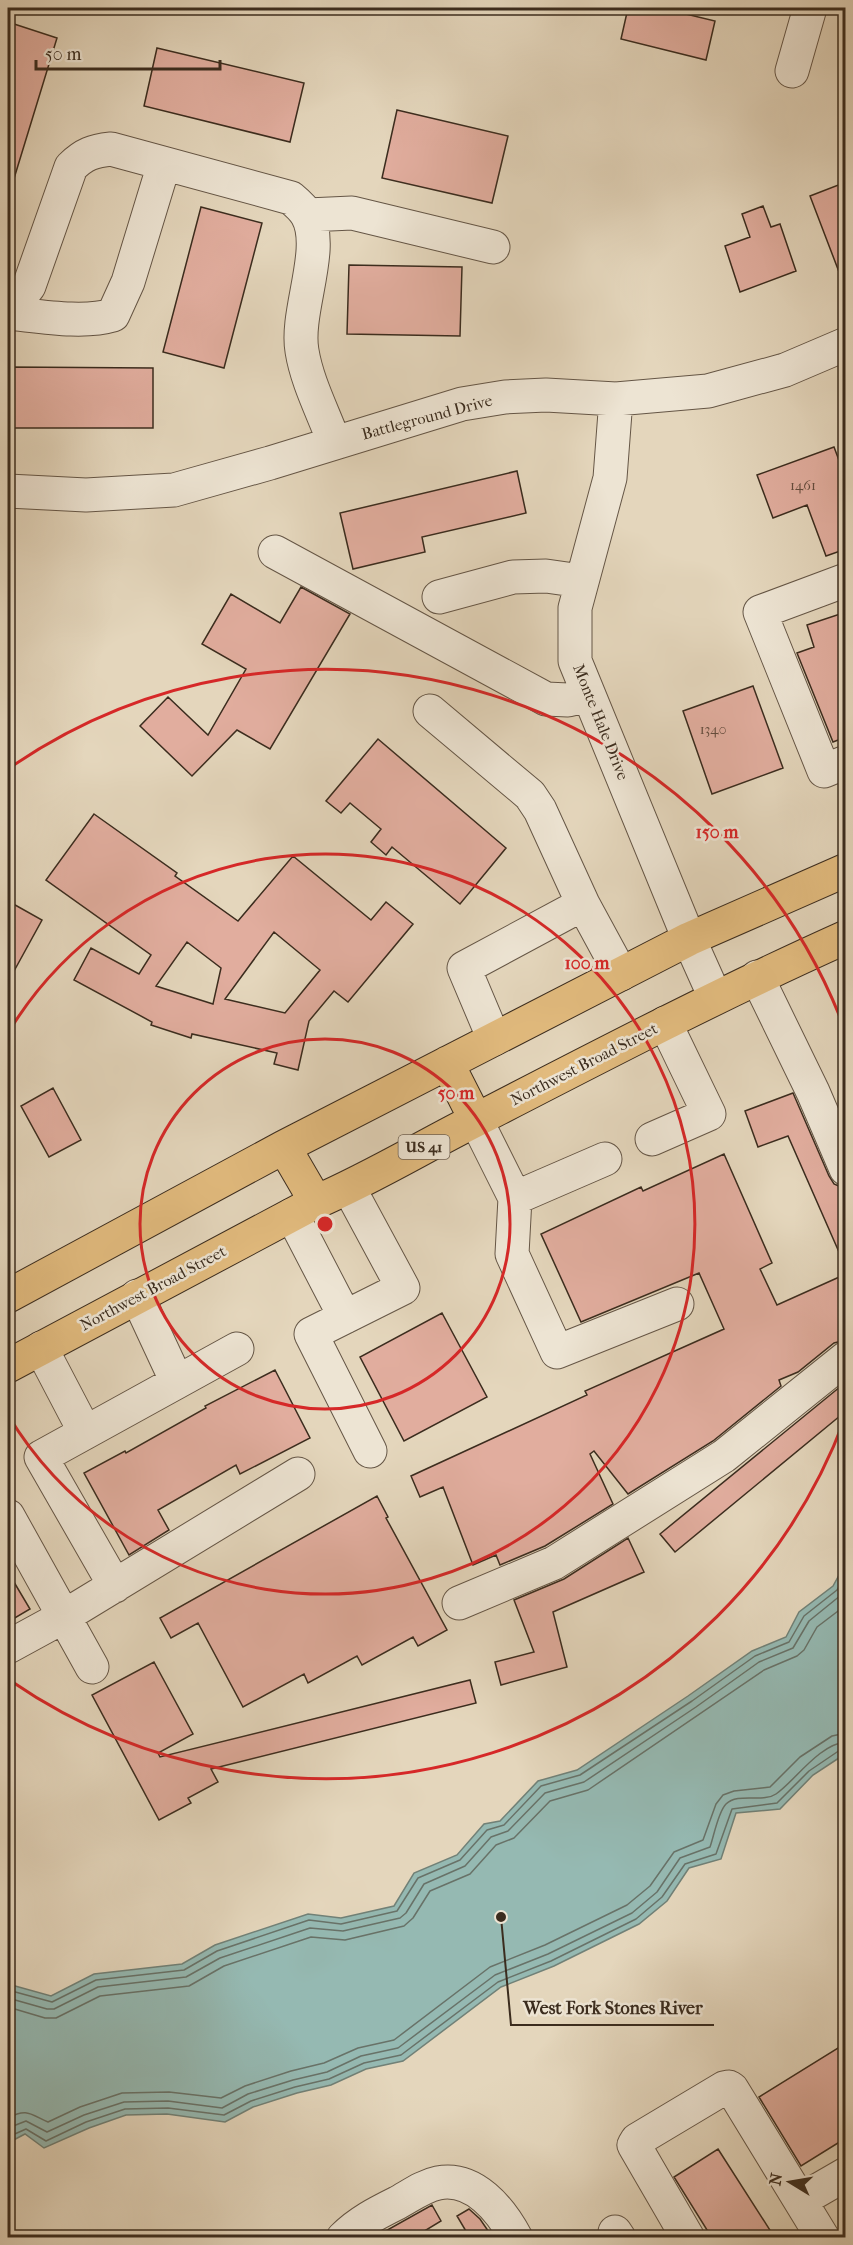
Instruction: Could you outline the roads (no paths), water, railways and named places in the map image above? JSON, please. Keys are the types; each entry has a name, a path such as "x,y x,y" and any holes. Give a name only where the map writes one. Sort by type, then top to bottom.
{"main road":[{"path":"8,1296 284,1146 689,939 846,870"},
{"name":"Northwest Broad Street","path":"8,1366 304,1208 349,1188 665,1023 757,977 846,937"},
{"path":"447,1063 476,1120"},
{"path":"284,1146 304,1208"}],"street":[{"path":"792,71 810,8"},
{"path":"8,312 29,286 71,167 81,156 94,151 111,149 291,198 308,215 314,236 301,349 334,442"},
{"path":"8,312 80,318 113,315 128,282 164,164"},
{"path":"308,215 352,213 493,247"},
{"name":"Battleground Drive","path":"8,491 86,495 174,490 462,404 505,397 546,395 615,399 708,391 785,370 846,344"},
{"name":"Monte Hale Drive","path":"615,399 610,478 575,608 575,661 689,939 716,997"},
{"path":"275,552 546,699 568,700 589,695"},
{"path":"439,597 513,577 546,576 581,581"},
{"path":"846,580 760,612 824,771 846,762"},
{"path":"430,711 530,795 540,810 583,904 621,974"},
{"path":"494,1039 464,968 583,904"},
{"path":"757,977 813,1092 846,1169"},
{"path":"652,1139 709,1114 665,1023"},
{"path":"476,1120 515,1198 512,1254 557,1352 677,1304"},
{"path":"515,1198 605,1159"},
{"path":"349,1188 403,1288 311,1334 370,1451"},
{"path":"304,1208 345,1317"},
{"path":"137,1296 177,1382"},
{"path":"41,1348 85,1432"},
{"path":"115,1586 41,1457 237,1349"},
{"path":"459,1603 554,1563 714,1462 846,1358"},
{"path":"8,1647 57,1621 298,1474"},
{"path":"8,1516 57,1621 92,1667"},
{"path":"688,2238 634,2145 637,2140 724,2088 732,2089 823,2238"},
{"path":"801,2200 846,2174"},
{"path":"342,2238 356,2224 424,2188 439,2183 472,2187 488,2199 516,2238"}],"water":[{"path":"845,1564 845,1754 813,1775 780,1809 736,1813 721,1859 689,1868 667,1901 639,1924 554,1966 501,1987 403,2061 366,2069 331,2085 253,2107 225,2122 167,2114 126,2115 44,2148 25,2134 8,2143 8,1984 51,1996 94,1974 182,1964 215,1945 308,1914 341,1918 394,1906 414,1873 457,1855 484,1824 500,1821 538,1781 577,1770 752,1651 786,1637 799,1612 833,1586"}],"place":[{"name":"West Fork Stones River","path":"501,1917"}]}
